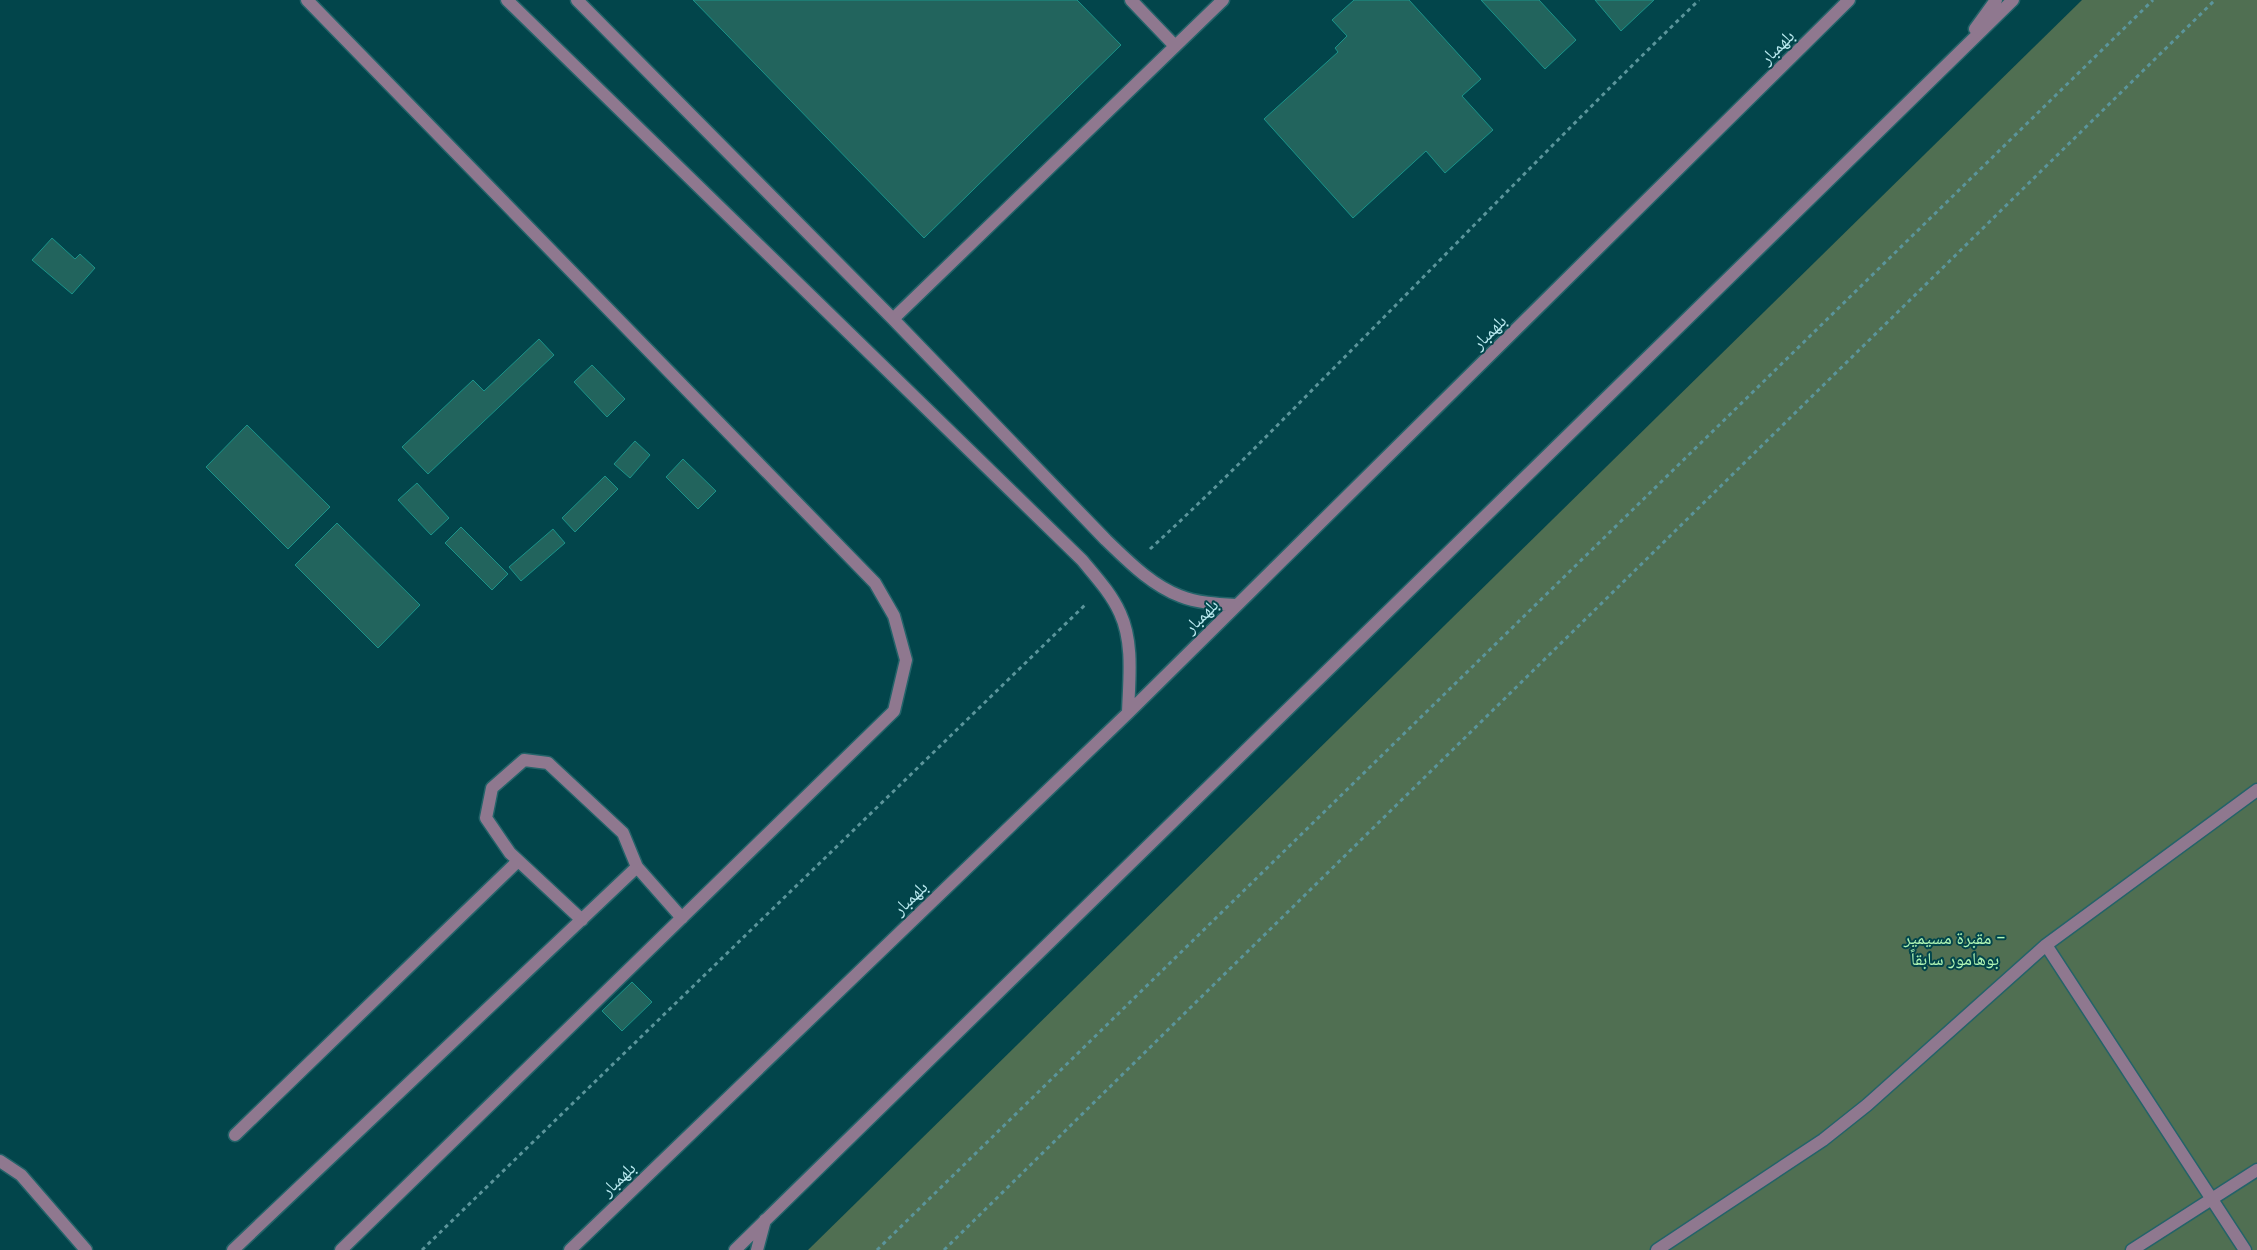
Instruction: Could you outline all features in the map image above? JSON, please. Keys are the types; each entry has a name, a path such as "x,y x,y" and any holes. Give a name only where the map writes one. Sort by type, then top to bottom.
{"street":[{"path":"307,0 875,582 894,616 906,660 894,711 341,1250"},
{"path":"507,0 1082,560 1104,586 1121,614 1130,663 1128,713"},
{"path":"576,0 893,319 1106,540 1133,565 1159,587 1181,597 1208,603 1237,606"},
{"path":"1131,0 1175,46"},
{"path":"893,319 1223,0"},
{"name":"بلهمبار","path":"570,1250 1128,713 1849,0"},
{"path":"1953,59 1996,0"},
{"path":"734,1250 2013,0"},
{"path":"582,920 510,853 486,818 492,788 524,760 548,763 623,833 637,868 682,918"},
{"path":"1657,1250 1823,1140 1866,1105 2046,945 2257,790"},
{"path":"235,1136 518,861"},
{"path":"233,1250 637,868"},
{"path":"2046,945 2244,1250"},
{"path":"0,1162 21,1175 86,1250"},
{"path":"2132,1250 2257,1170"},
{"path":"757,1250 765,1220"}],"path":[{"path":"1133,565 1231,472 1594,101 1699,0"},
{"path":"877,1250 2153,0"},
{"path":"944,1250 2215,0"},
{"path":"422,1250 1104,586"}],"green space":[{"name":"مقبرة مسيمير - بوهامور سابقاً","path":"2082,0 2257,0 2257,1250 808,1250"}],"building":[{"path":"693,0 1077,0 1121,45 924,238"},
{"path":"1354,0 1409,0 1481,79 1462,96 1493,130 1445,173 1426,151 1353,218 1264,119 1338,52 1335,48 1347,36 1332,20"},
{"path":"1481,0 1539,0 1576,40 1545,69"},
{"path":"1595,0 1654,0 1621,31"},
{"path":"52,238 75,259 80,254 95,268 72,294 32,260"},
{"path":"539,339 554,355 428,474 402,447 473,380 484,391"},
{"path":"592,365 625,399 607,417 574,382"},
{"path":"247,425 330,507 288,549 206,467"},
{"path":"635,441 650,455 630,478 614,464"},
{"path":"683,459 716,491 698,509 666,477"},
{"path":"605,476 618,489 575,532 562,518"},
{"path":"417,483 449,518 431,535 398,500"},
{"path":"337,523 420,605 378,648 295,565"},
{"path":"461,527 508,574 492,590 445,543"},
{"path":"553,529 565,543 521,581 509,567"},
{"path":"632,982 652,1002 622,1031 602,1011"}]}
